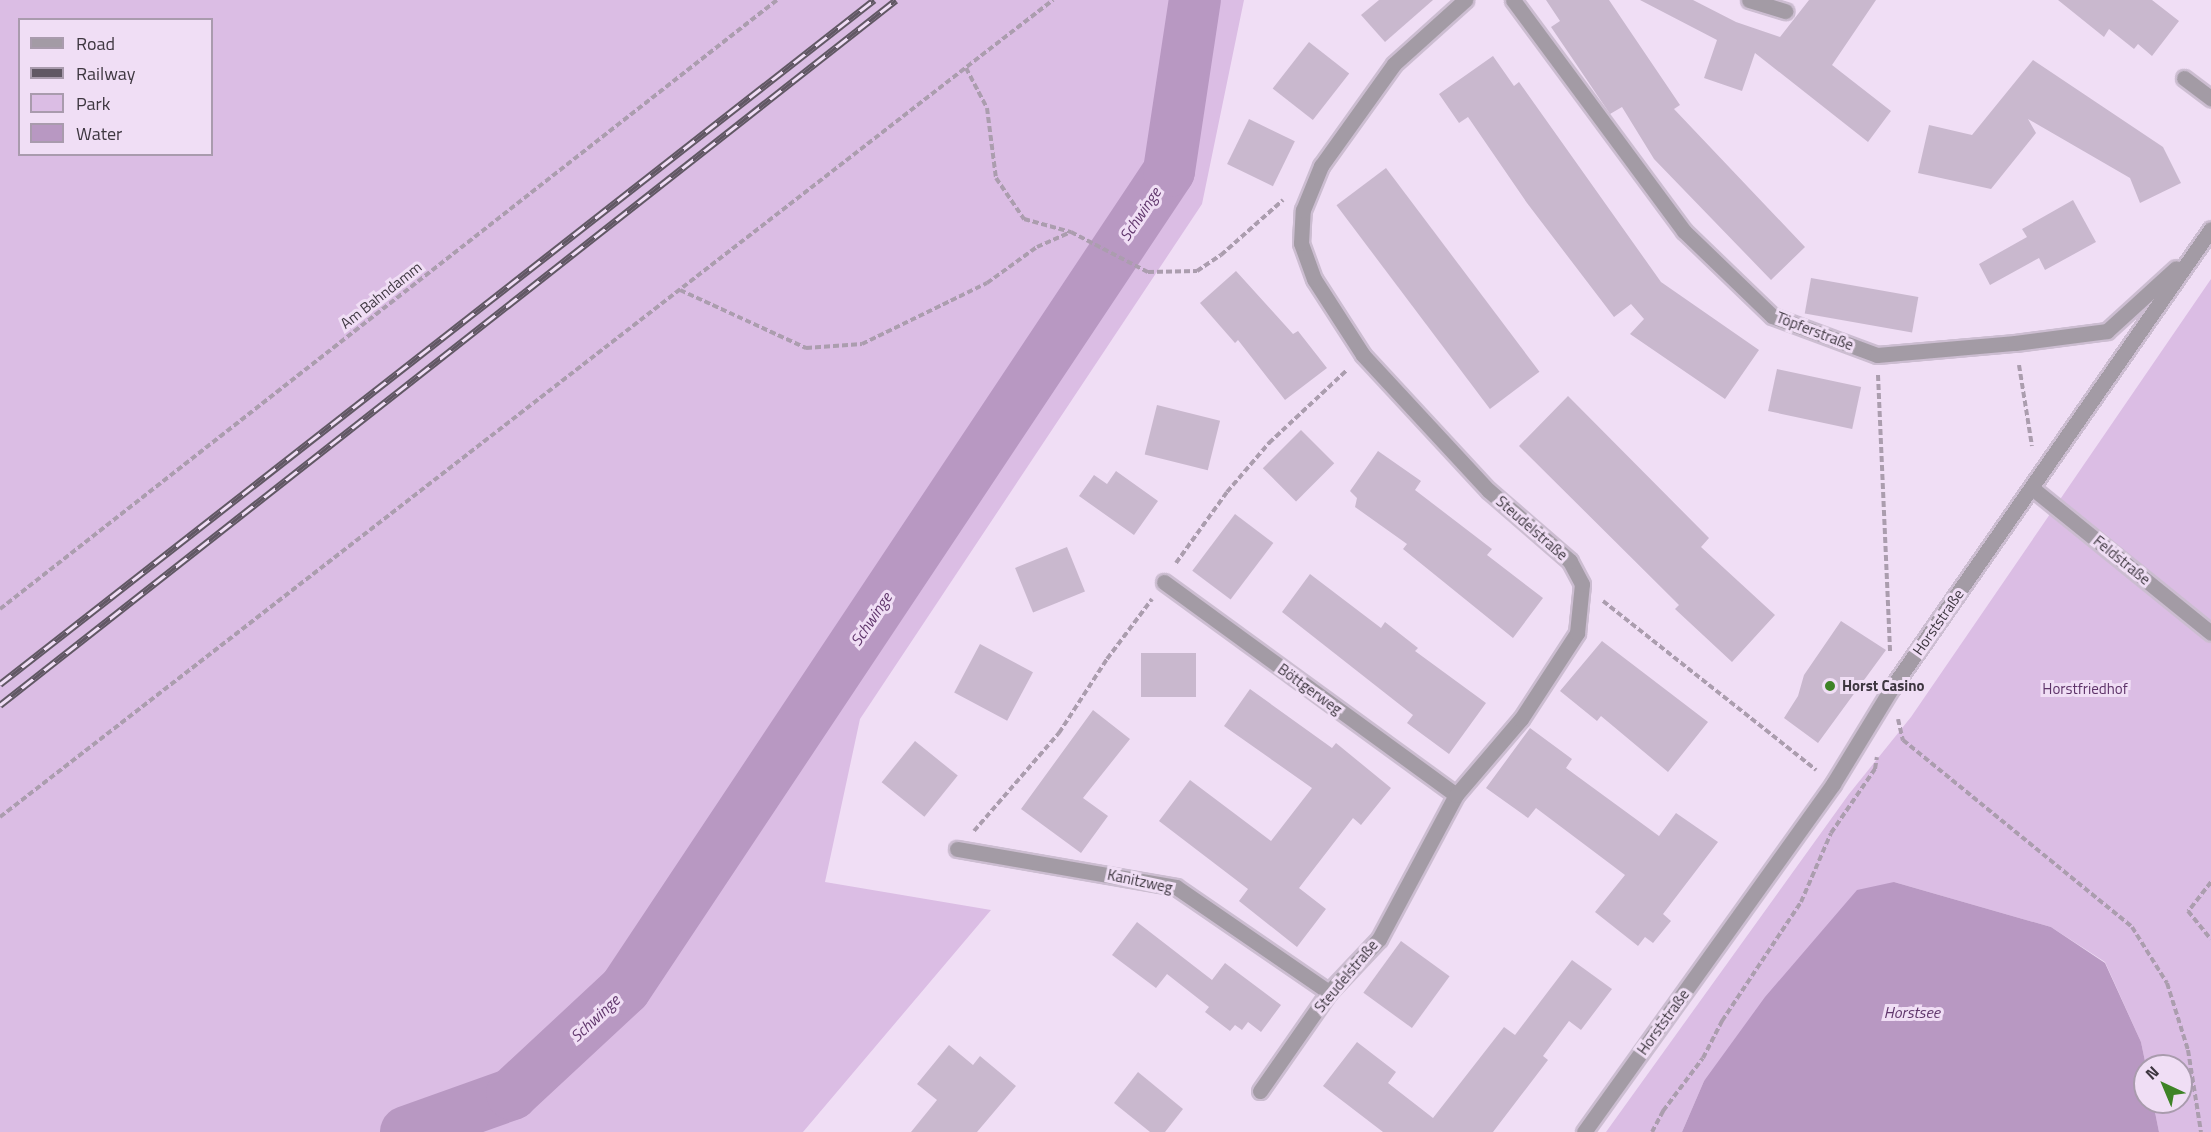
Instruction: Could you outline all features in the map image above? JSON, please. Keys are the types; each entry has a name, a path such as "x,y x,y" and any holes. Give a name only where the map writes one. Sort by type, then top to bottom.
{"street":[{"name":"Steudelstraße","path":"1260,1091 1329,992 1379,939 1456,795 1521,719 1577,633 1582,584 1570,561 1488,490 1364,355 1314,279 1301,243 1303,210 1317,171 1394,64 1465,0"},
{"name":"Töpferstraße","path":"1513,0 1692,238 1772,316 1877,355 2015,343 2107,331 2196,250"},
{"path":"1749,0 1785,11"},
{"path":"2184,78 2211,98"},
{"name":"Horststraße","path":"1584,1132 1833,784 1891,689 2211,229"},
{"name":"Feldstraße","path":"2035,484 2211,633"},
{"name":"Böttgerweg","path":"1164,582 1456,795"},
{"name":"Kanitzweg","path":"957,849 1176,887 1329,992"}],"path":[{"name":"Am Bahndamm","path":"0,609 777,0"},
{"path":"0,817 1053,0"},
{"path":"966,69 987,108 996,178 1024,219 1071,232 1148,272 1197,271 1221,255 1288,195"},
{"path":"680,291 806,348 862,344 969,292 1038,247 1071,232"},
{"path":"2015,343 2035,484"},
{"path":"1877,355 1891,689 1903,740 2132,927 2167,983 2188,1050 2201,1132"},
{"path":"1582,584 1833,784"},
{"path":"1652,1132 1663,1111 1703,1058 1722,1021 1801,902 1831,833 1875,769 1880,746"},
{"path":"2211,882 2188,911 2211,939"}],"green space":[{"path":"0,0 1244,0 1202,204 860,719 825,882 991,910 803,1132 0,1132"},
{"name":"Horstfriedhof","path":"2211,279 2211,1132 2159,1132 2155,1114 2193,1114 2193,1054 2144,1054 2141,1042 2105,962 2051,927 1894,882 1704,1081 1682,1132 1606,1132 1849,794 1911,717"}],"water":[{"name":"Horstsee","path":"1894,882 2051,927 2105,963 2141,1042 2144,1054 2133,1054 2133,1114 2155,1114 2159,1132 1682,1132 1704,1081 1765,997 1857,890"}],"building":[{"path":"1379,0 1433,0 1385,42 1361,15"},
{"path":"1546,0 1609,0 1680,105 1674,109 1805,247 1771,280 1654,159 1622,107 1610,114 1551,27 1560,21"},
{"path":"1640,0 1693,0 1736,22 1780,37 1809,0 1876,0 1832,65 1891,111 1868,142 1755,53 1742,91 1704,78 1717,40"},
{"path":"2058,0 2152,0 2179,21 2152,56 2138,44 2134,49 2109,29 2104,37"},
{"path":"1309,42 1349,73 1313,120 1273,88"},
{"path":"1493,56 1514,86 1519,82 1661,282 1759,350 1725,399 1630,334 1644,319 1631,304 1614,317 1527,203 1468,117 1459,123 1439,94"},
{"path":"2033,60 2163,147 2181,183 2140,203 2130,178 2028,119 2036,133 1991,189 1918,173 1929,125 1972,135"},
{"path":"1249,119 1295,141 1273,186 1227,164"},
{"path":"1386,168 1539,372 1490,409 1336,205"},
{"path":"2073,200 2096,242 2045,270 2039,258 1990,285 1979,264 2027,237 2022,229"},
{"path":"1236,271 1293,334 1298,331 1327,368 1285,400 1238,340 1235,343 1200,303"},
{"path":"1811,278 1918,297 1912,332 1805,313"},
{"path":"1777,369 1861,387 1852,429 1768,411"},
{"path":"1568,396 1709,538 1701,547 1775,615 1732,662 1675,609 1679,605 1519,446"},
{"path":"1157,405 1220,421 1208,470 1145,454"},
{"path":"1301,430 1334,463 1296,501 1263,468"},
{"path":"1378,451 1421,481 1415,490 1492,549 1487,555 1543,598 1513,638 1403,549 1407,544 1355,507 1357,498 1350,491"},
{"path":"1116,471 1158,501 1134,535 1079,496 1094,475 1107,484"},
{"path":"1235,514 1273,543 1231,600 1192,571"},
{"path":"1067,547 1085,592 1033,612 1015,568"},
{"path":"1310,574 1381,628 1385,622 1418,648 1415,651 1486,703 1449,754 1407,723 1413,715 1282,612"},
{"name":"Horst Casino","path":"1841,621 1886,650 1818,743 1784,718 1798,696 1804,675"},
{"path":"1602,641 1708,722 1668,772 1601,716 1597,721 1560,691"},
{"path":"980,644 1033,672 1007,721 954,693"},
{"path":"1141,653 1196,653 1196,697 1141,697"},
{"path":"1250,689 1332,748 1336,743 1391,788 1361,825 1353,818 1299,888 1326,909 1297,947 1239,901 1248,889 1159,821 1190,780 1271,841 1312,788 1224,726"},
{"path":"1093,710 1130,739 1083,798 1108,816 1081,853 1021,809"},
{"path":"1530,728 1572,759 1566,768 1659,836 1676,813 1718,842 1663,914 1671,921 1653,943 1645,937 1638,946 1595,912 1625,875 1536,808 1528,818 1486,788"},
{"path":"915,741 958,776 924,817 882,782"},
{"path":"1137,922 1212,980 1225,963 1281,1005 1261,1032 1248,1022 1242,1030 1235,1025 1230,1031 1205,1012 1209,1007 1167,974 1156,988 1112,955"},
{"path":"1401,941 1450,976 1412,1028 1363,993"},
{"path":"1572,960 1612,989 1581,1030 1569,1021 1543,1056 1548,1060 1493,1132 1383,1132 1323,1086 1357,1042 1396,1072 1388,1083 1433,1118 1504,1027 1515,1035"},
{"path":"949,1045 973,1065 980,1056 1016,1086 977,1132 911,1132 937,1100 917,1084"},
{"path":"1138,1072 1183,1109 1165,1132 1150,1132 1114,1103"}],"waterway":[{"name":"Schwinge","path":"406,1132 512,1094 625,989 1169,171 1195,0"}],"railway":[{"path":"0,684 874,0"},
{"path":"0,705 896,0"}],"place":[{"name":"Horst Casino","path":"1830,686"}]}
